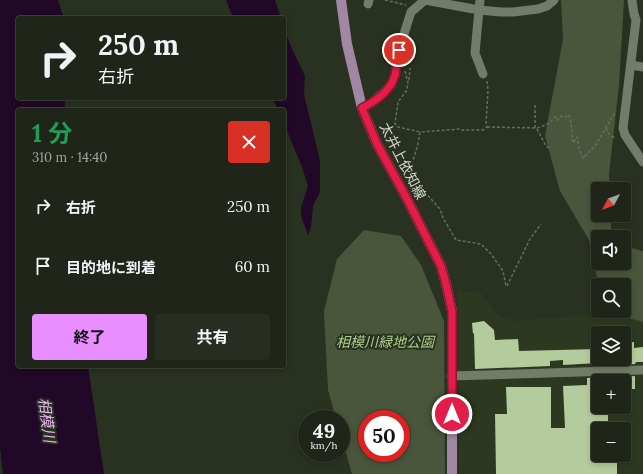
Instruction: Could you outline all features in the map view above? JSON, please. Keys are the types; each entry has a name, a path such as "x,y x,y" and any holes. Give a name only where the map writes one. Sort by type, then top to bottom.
{"main road":[{"name":"太井上依知線","path":"341,0 347,44 362,108 377,144 441,266 446,284 452,311 452,474"}],"street":[{"path":"362,108 370,104 390,85 395,75 397,56 411,12 425,0 492,12 513,12 538,8 547,6 554,0"},
{"path":"480,0 475,53 483,74"},
{"path":"632,0 634,14 640,20 631,65 623,128 625,135 643,162"},
{"path":"631,65 643,67"},
{"path":"452,376 643,370"},
{"path":"452,398 456,400 465,415"}],"path":[{"path":"385,0 416,8"},
{"path":"404,65 408,81"},
{"path":"410,68 407,90 398,102 395,124 398,127 420,132 460,129 483,130 487,127 536,128 545,125 555,117 557,120 561,116 566,118 569,115 573,143 577,137 579,149 583,158 594,146 622,100 627,98"},
{"path":"483,74 488,83 487,127"},
{"path":"535,105 536,128 546,146 550,149"},
{"path":"420,132 411,165 411,174 413,179 440,209 443,218 456,240 481,244 492,254 503,271 506,286 530,239 541,224"}],"shaded area":[{"path":"457,291 481,293 495,313 512,321 591,315 591,318 631,318 631,312 643,312 643,474 459,474"}],"green space":[{"path":"561,0 624,0 619,85 609,174 610,182 591,182 591,222 611,222 611,230 591,230 591,250 589,240 560,191 545,136 563,39"},
{"name":"相模川緑地公園","path":"364,230 401,236 421,265 444,321 445,474 352,474 349,462 350,462 350,410 334,410 328,390 324,311 337,259"},
{"path":"631,248 643,251 643,322 629,318 631,318 631,278 598,278 595,270 631,270"}],"water":[{"name":"相模川","path":"0,0 58,0 63,16 16,16 16,100 65,100 65,108 16,108 16,368 88,368 104,474 3,474 0,448"},
{"path":"226,0 275,0 280,16 232,16"},
{"path":"286,34 305,76 304,94 320,161 320,192 313,206 311,227 308,235 301,216 301,208 308,186 302,167 286,129 286,108 277,108 273,100 286,100"}],"building":[{"path":"484,321 494,330 495,340 518,339 519,351 591,349 591,363 563,365 563,360 550,361 550,366 475,369 474,333 473,334 472,323"},
{"path":"631,342 634,342 634,348 643,347 643,362 636,362 635,364 631,364"},
{"path":"631,376 635,376 635,389 631,389"},
{"path":"587,378 591,378 591,414 608,414 608,422 591,422 591,462 617,462 617,474 496,474 495,414 507,414 506,387 551,387 551,428 565,428 563,386 587,385"}],"route":[{"path":"399,50 395,75 390,85 370,104 362,108 377,144 441,266 452,311 452,414"}]}
